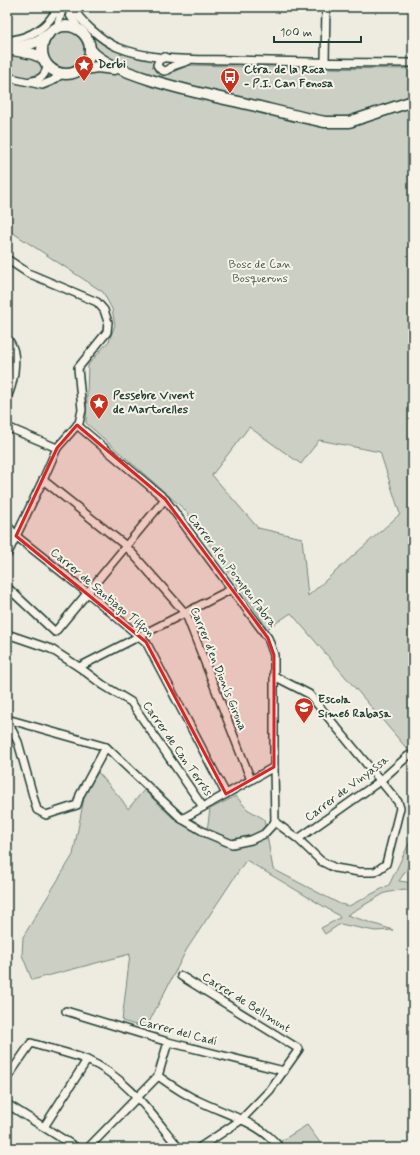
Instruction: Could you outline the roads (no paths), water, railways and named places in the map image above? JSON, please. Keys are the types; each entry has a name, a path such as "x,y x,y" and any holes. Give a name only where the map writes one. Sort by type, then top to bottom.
{"street":[{"path":"7,40 29,36 41,29 49,22 58,7"},
{"path":"7,48 19,48 36,42 46,36 57,27 63,7"},
{"path":"69,7 70,15 78,29 86,36 90,49 101,59 124,70 162,83 325,122 349,122 413,101"},
{"path":"73,7 83,22 116,47 142,54 194,59 413,63"},
{"path":"325,62 326,7"},
{"path":"57,27 68,26 78,29"},
{"path":"29,82 44,76 45,61 42,46 46,36"},
{"path":"7,48 33,54 62,74 70,74 80,70 97,67 124,70"},
{"path":"80,70 86,63 90,49"},
{"path":"165,57 159,60 157,65 164,71 182,62 194,59"},
{"path":"7,77 42,85 47,84 62,74"},
{"path":"7,259 28,273 97,302 104,310 108,322 107,332 78,368 82,410 78,425 57,448 7,555"},
{"path":"7,338 13,347 14,365 10,391 7,398"},
{"name":"Carrer d'en Pompeu Fabra","path":"78,425 165,499 268,638 274,655 275,822"},
{"path":"7,427 57,448"},
{"name":"Carrer d'en Dionís Girona","path":"43,480 126,546 186,614 252,780"},
{"path":"7,587 55,632 165,499"},
{"name":"Carrer de Santiago Tiffon","path":"7,525 16,536 88,593 146,642 226,794"},
{"path":"79,668 232,589"},
{"name":"Carrer de Can Terrós","path":"7,634 51,649 103,685 131,702 203,807"},
{"path":"7,719 106,747 182,819 206,833 232,844 252,840 264,834 275,822 298,839 321,861 334,868 359,872 375,872 386,864 400,808 398,802 310,694 274,676"},
{"path":"7,719 18,742 37,810 46,815 77,805 80,795 106,747"},
{"name":"Carrer de Vinyassa","path":"298,839 380,781 408,756"},
{"path":"182,819 274,767"},
{"name":"Carrer de Bellmunt","path":"181,976 299,1049 284,1071"},
{"name":"Carrer del Cadí","path":"66,1011 168,1042 284,1071"},
{"path":"88,1148 158,1076 168,1042"},
{"path":"7,1078 31,1043 87,1060 112,1074 138,1097 179,1148"},
{"path":"44,1127 87,1060"},
{"path":"199,1148 241,1120 270,1090 284,1071"},
{"path":"158,1076 175,1089 200,1102 264,1131 280,1148"},
{"path":"7,1104 77,1148"}],"place":[{"name":"Derbi","path":"84,82"},
{"name":"Ctra. de la Roca - P.I. Can Fenosa","path":"230,94"},
{"name":"Pessebre Vivent de Martorelles","path":"99,420"},
{"name":"Escola Simeó Rabasa","path":"304,724"}],"park label":[{"name":"Bosc de Can Bosquerons","path":"260,272"}]}
